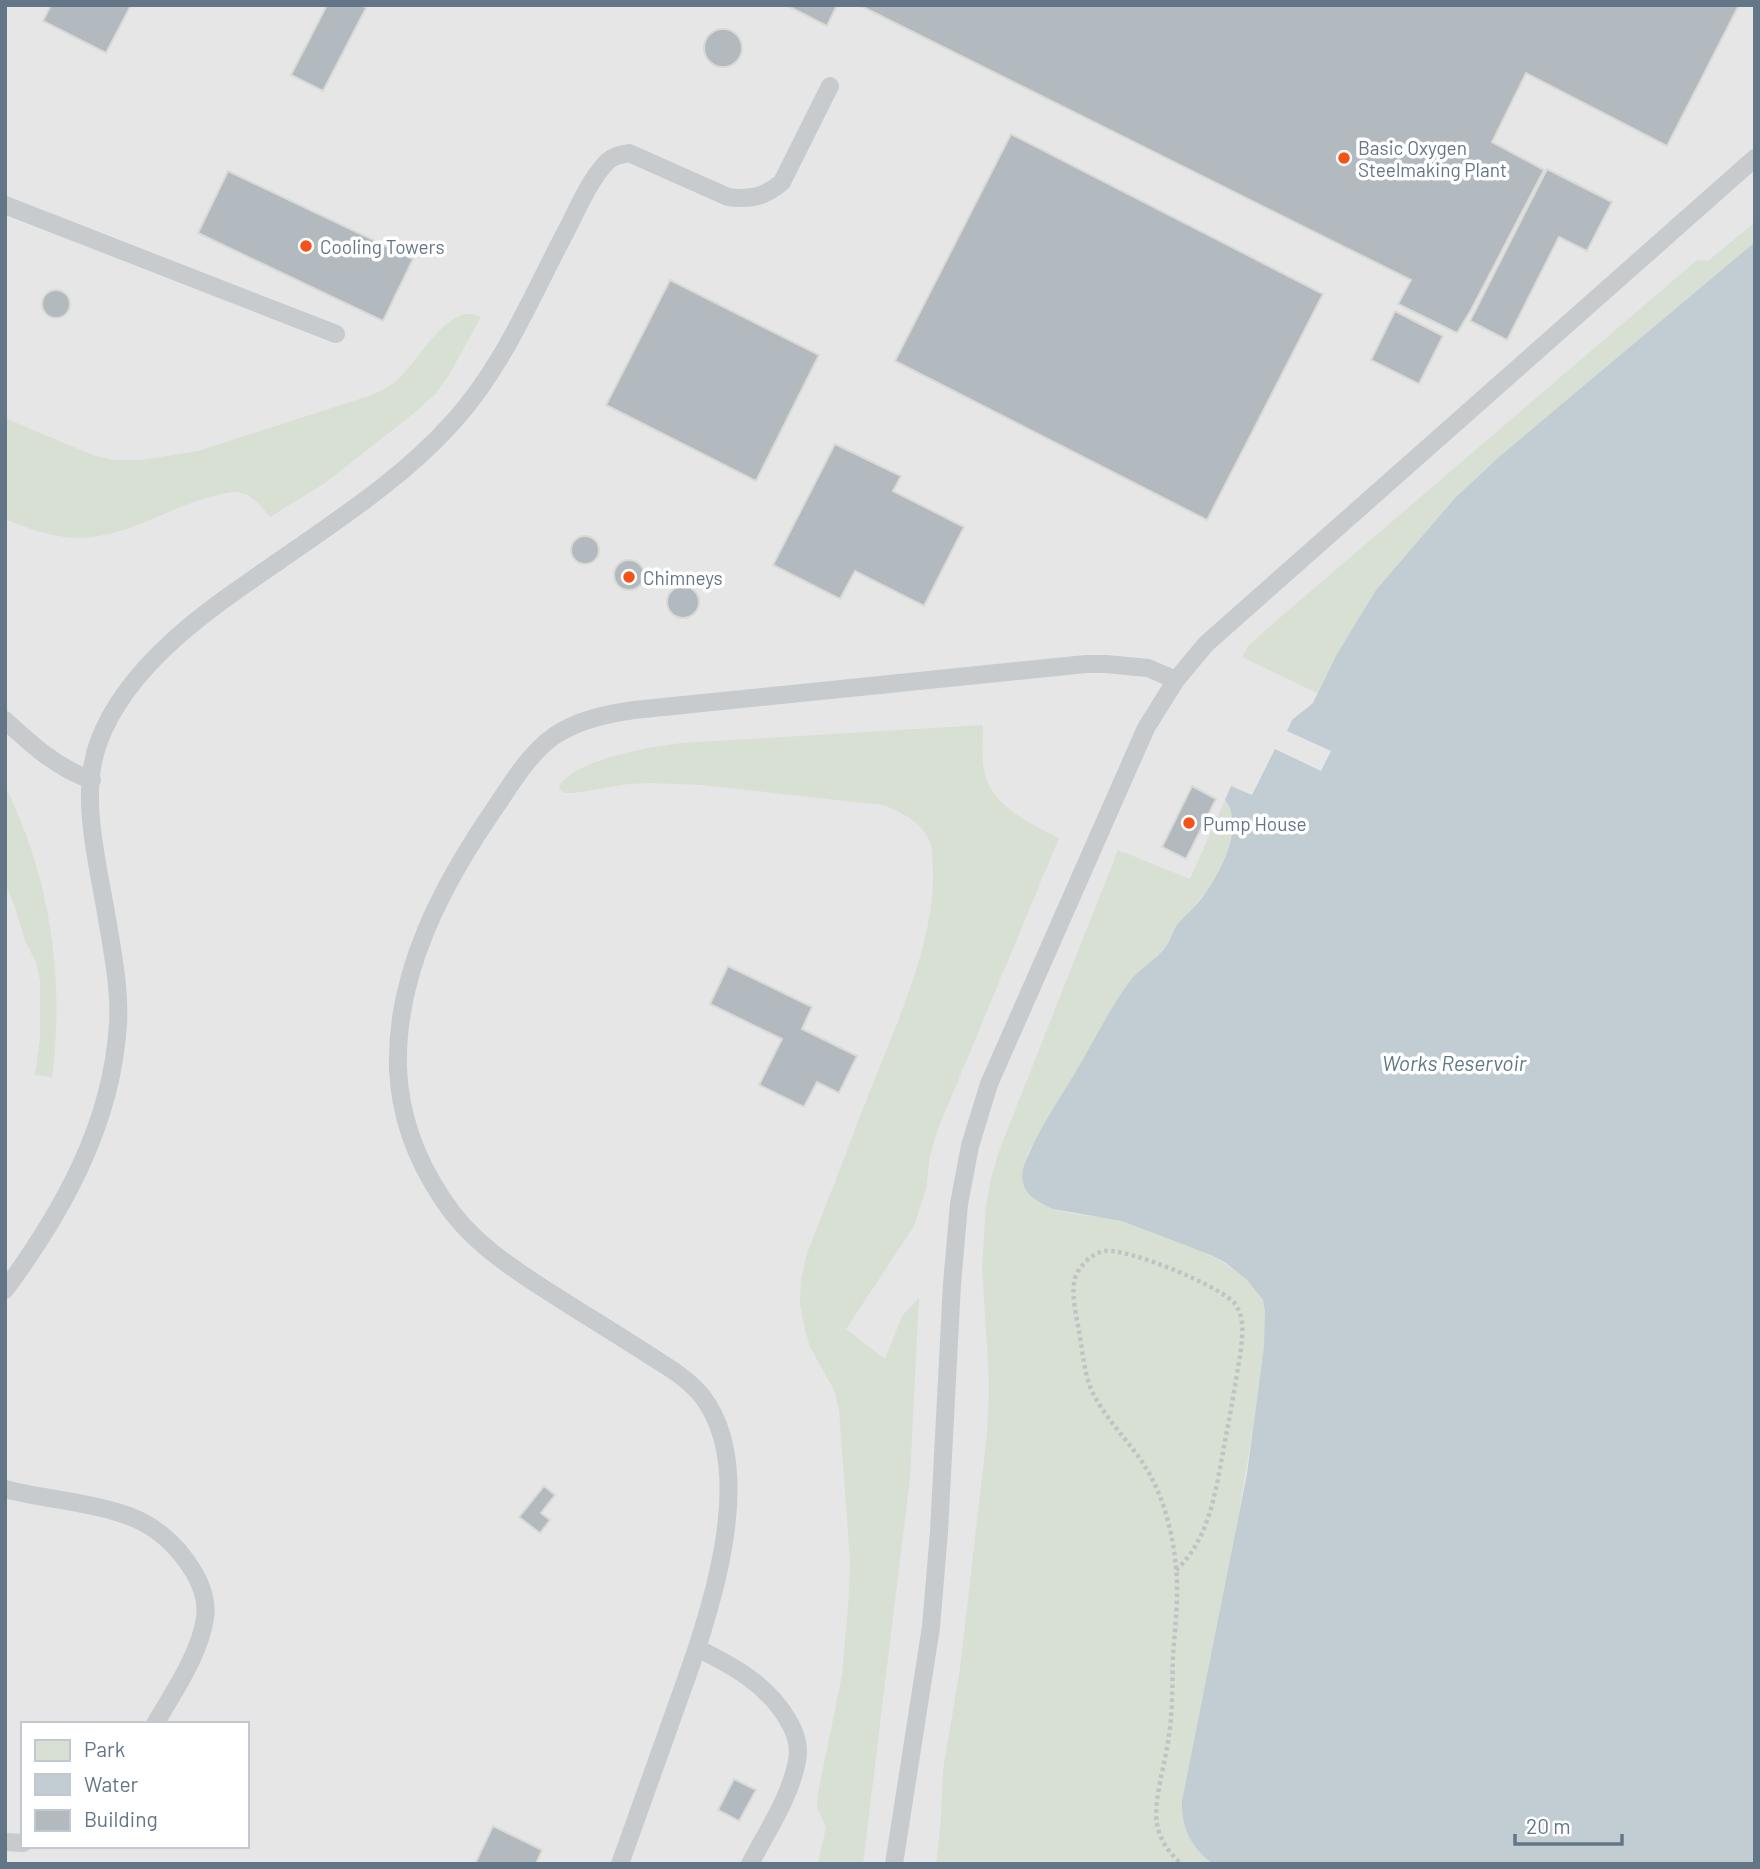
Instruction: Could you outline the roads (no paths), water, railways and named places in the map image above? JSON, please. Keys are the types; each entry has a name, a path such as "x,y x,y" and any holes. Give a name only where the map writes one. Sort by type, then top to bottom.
{"lane":[{"path":"5,1290 33,1252 78,1173 97,1126 110,1079 118,1022 117,993 92,830 92,780 93,762 106,725 119,702 161,652 210,610 383,485 424,452 470,403 502,356 580,204 608,160 629,153 728,197 760,197 782,182 830,86"},
{"path":"894,1864 931,1627 956,1229 970,1146 989,1084 1151,719 1176,680 1219,631 1755,158"},
{"path":"5,205 336,334"},
{"path":"620,1864 697,1648 716,1581 728,1511 729,1489 723,1446 712,1412 702,1396 689,1383 495,1255 476,1239 442,1199 426,1170 405,1121 398,1069 399,1039 412,967 439,900 491,814 542,746 568,727 606,714 1086,664 1148,668 1176,680"},
{"path":"5,720 53,761 92,780"},
{"path":"5,1489 101,1507 143,1522 164,1536 192,1569 200,1585 206,1616 188,1665 156,1722"},
{"path":"697,1648 735,1668 762,1687 785,1715 794,1730 798,1745 789,1787 750,1864"}],"water":[{"name":"Works Reservoir","path":"1755,242 1755,1864 1213,1864 1193,1844 1189,1836 1183,1820 1182,1801 1247,1474 1264,1347 1263,1300 1247,1280 1211,1255 1122,1221 1053,1209 1044,1205 1024,1187 1024,1165 1045,1122 1123,991 1134,976 1165,948 1177,925 1202,898 1216,877 1231,836 1231,810 1225,800 1231,786 1252,795 1275,749 1321,771 1331,751 1287,731 1292,720 1313,703 1337,654 1376,590 1455,498 1500,456"}],"place":[{"name":"Basic Oxygen Steelmaking Plant","path":"1344,158"},
{"name":"Cooling Towers","path":"306,246"},
{"name":"Chimneys","path":"629,577"},
{"name":"Pump House","path":"1189,823"}]}
